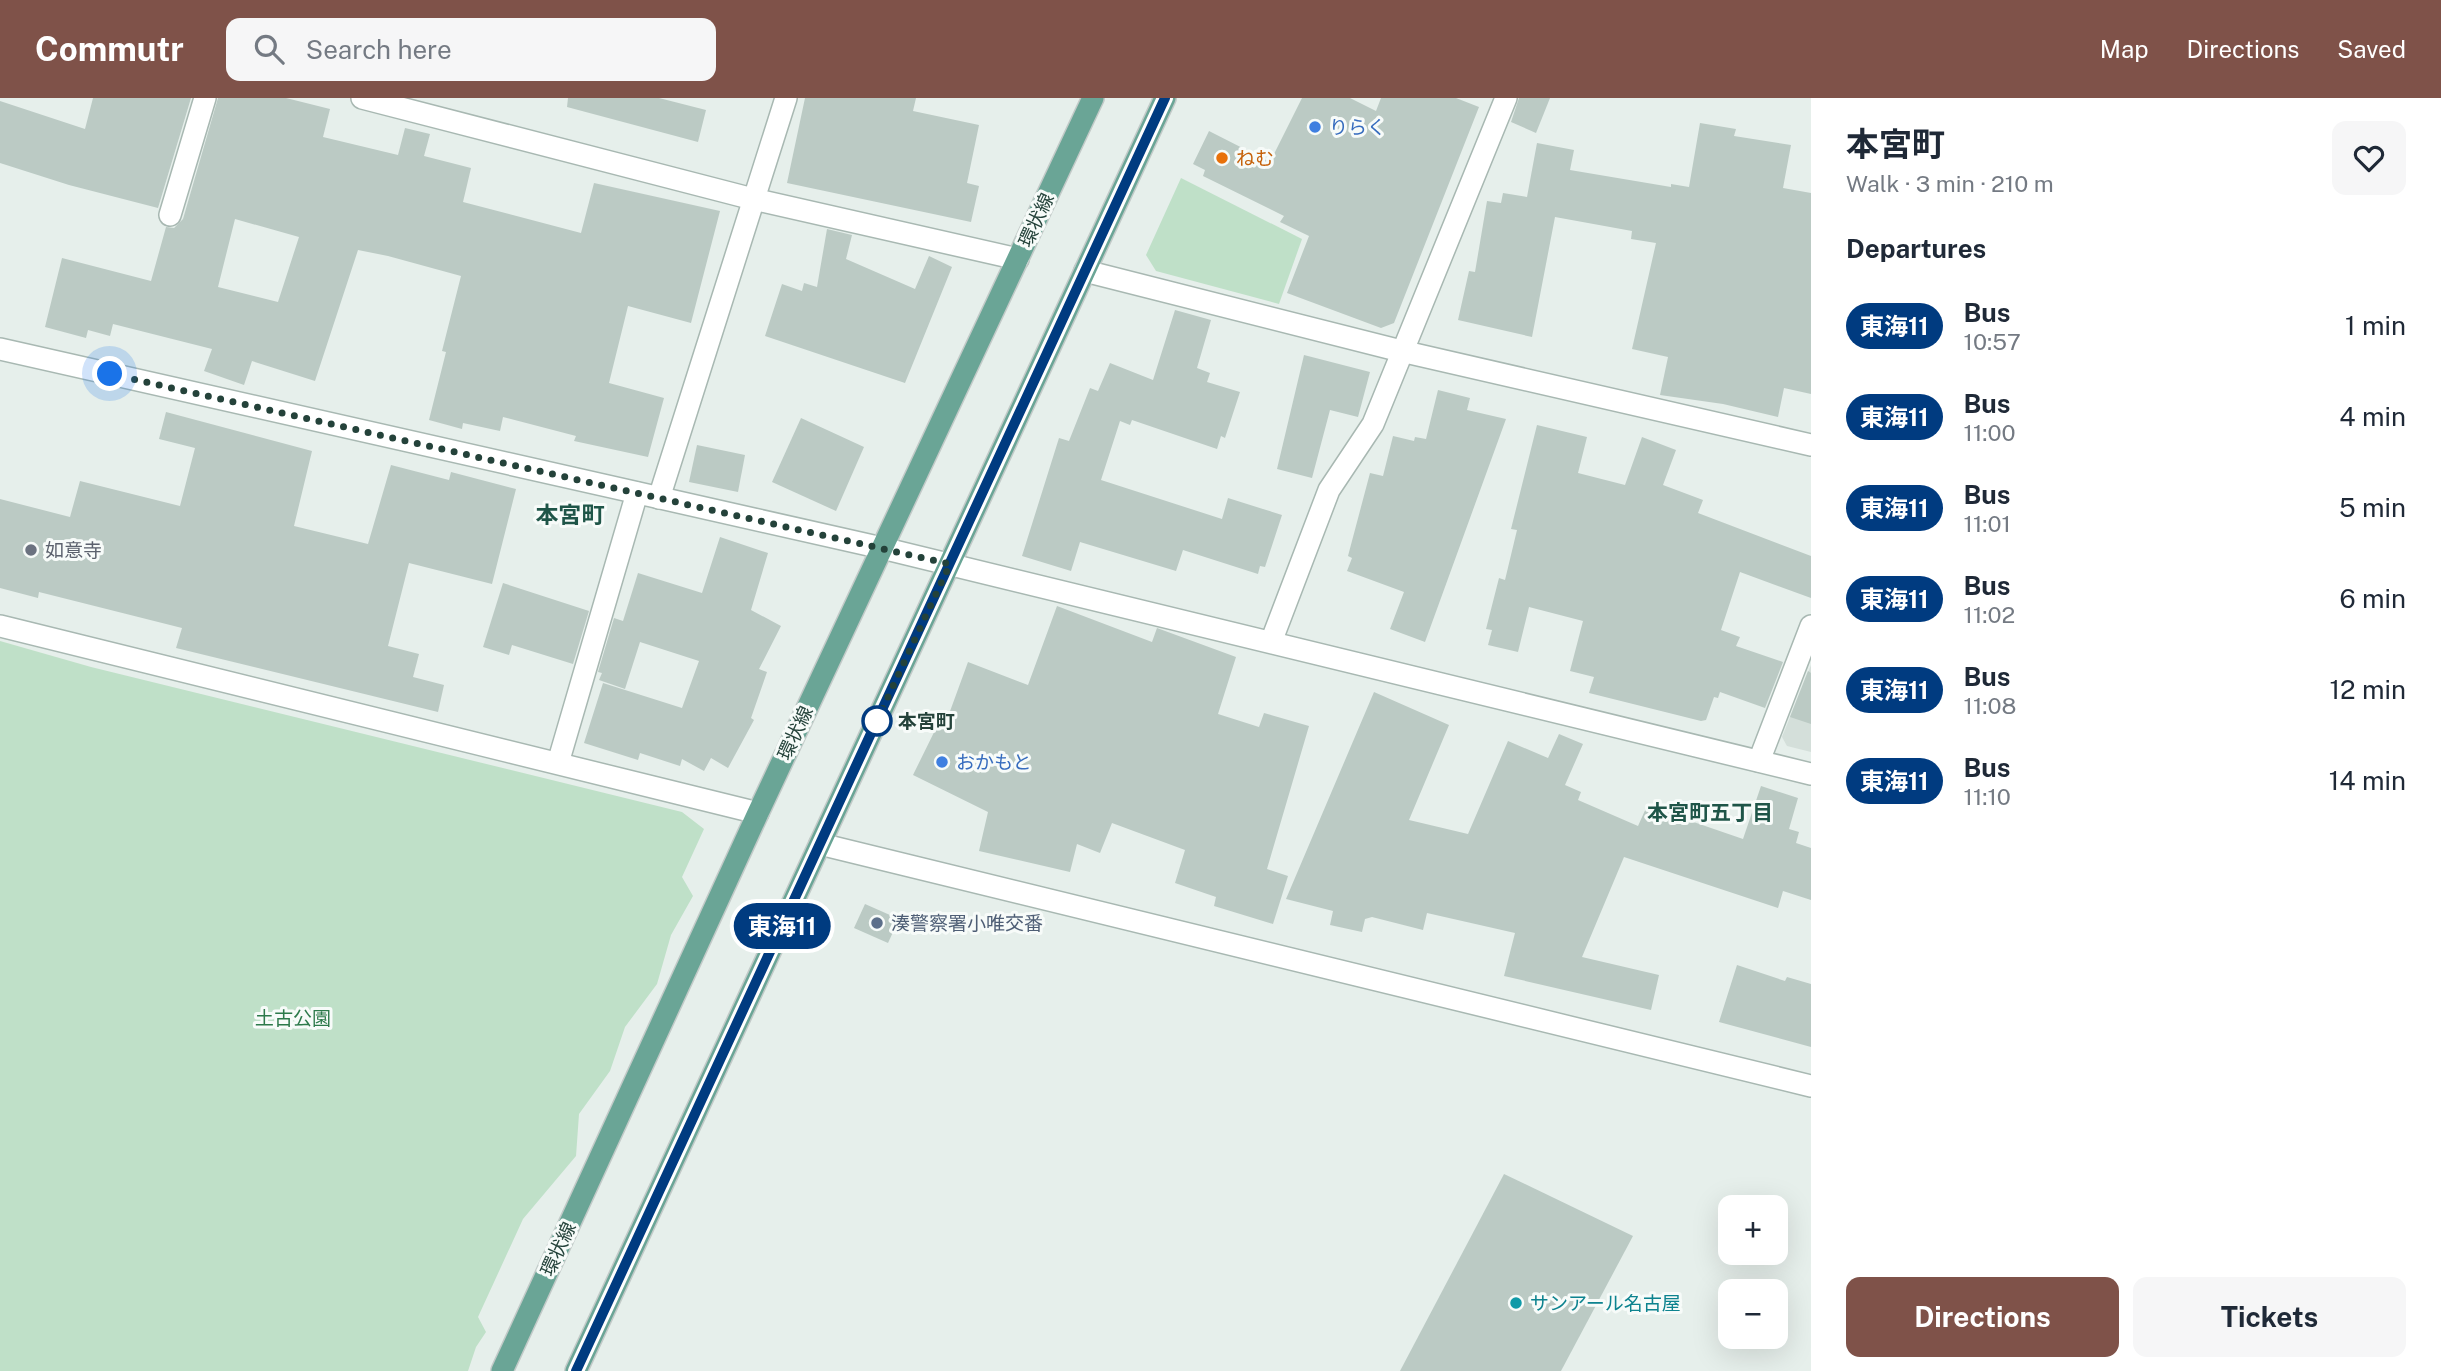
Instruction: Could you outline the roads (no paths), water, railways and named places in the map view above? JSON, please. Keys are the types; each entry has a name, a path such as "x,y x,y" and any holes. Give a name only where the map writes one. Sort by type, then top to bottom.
{"main road":[{"name":"環状線","path":"502,1371 758,813 1093,98"},
{"path":"576,1371 1165,98"}],"street":[{"path":"170,215 205,98"},
{"path":"362,98 753,199 1018,259"},
{"path":"659,498 786,98"},
{"path":"1271,642 1329,490 1373,424 1506,98"},
{"path":"1085,271 1401,351 1811,445"},
{"path":"0,349 882,548 1811,774"},
{"path":"558,763 637,493"},
{"path":"0,626 758,813"},
{"path":"1759,761 1811,626"},
{"path":"820,844 1811,1086"}],"place":[{"name":"りらく","path":"1315,127"},
{"name":"ねむ","path":"1222,158"},
{"name":"如意寺","path":"31,550"},
{"name":"本宮町","path":"877,721"},
{"name":"おかもと","path":"942,762"},
{"name":"湊警察署小唯交番","path":"877,923"},
{"name":"サンアール名古屋","path":"1516,1303"}],"district":[{"name":"本宮町","path":"570,515"},
{"name":"本宮町五丁目","path":"1710,813"}],"park label":[{"name":"土古公園","path":"293,1018"}]}
